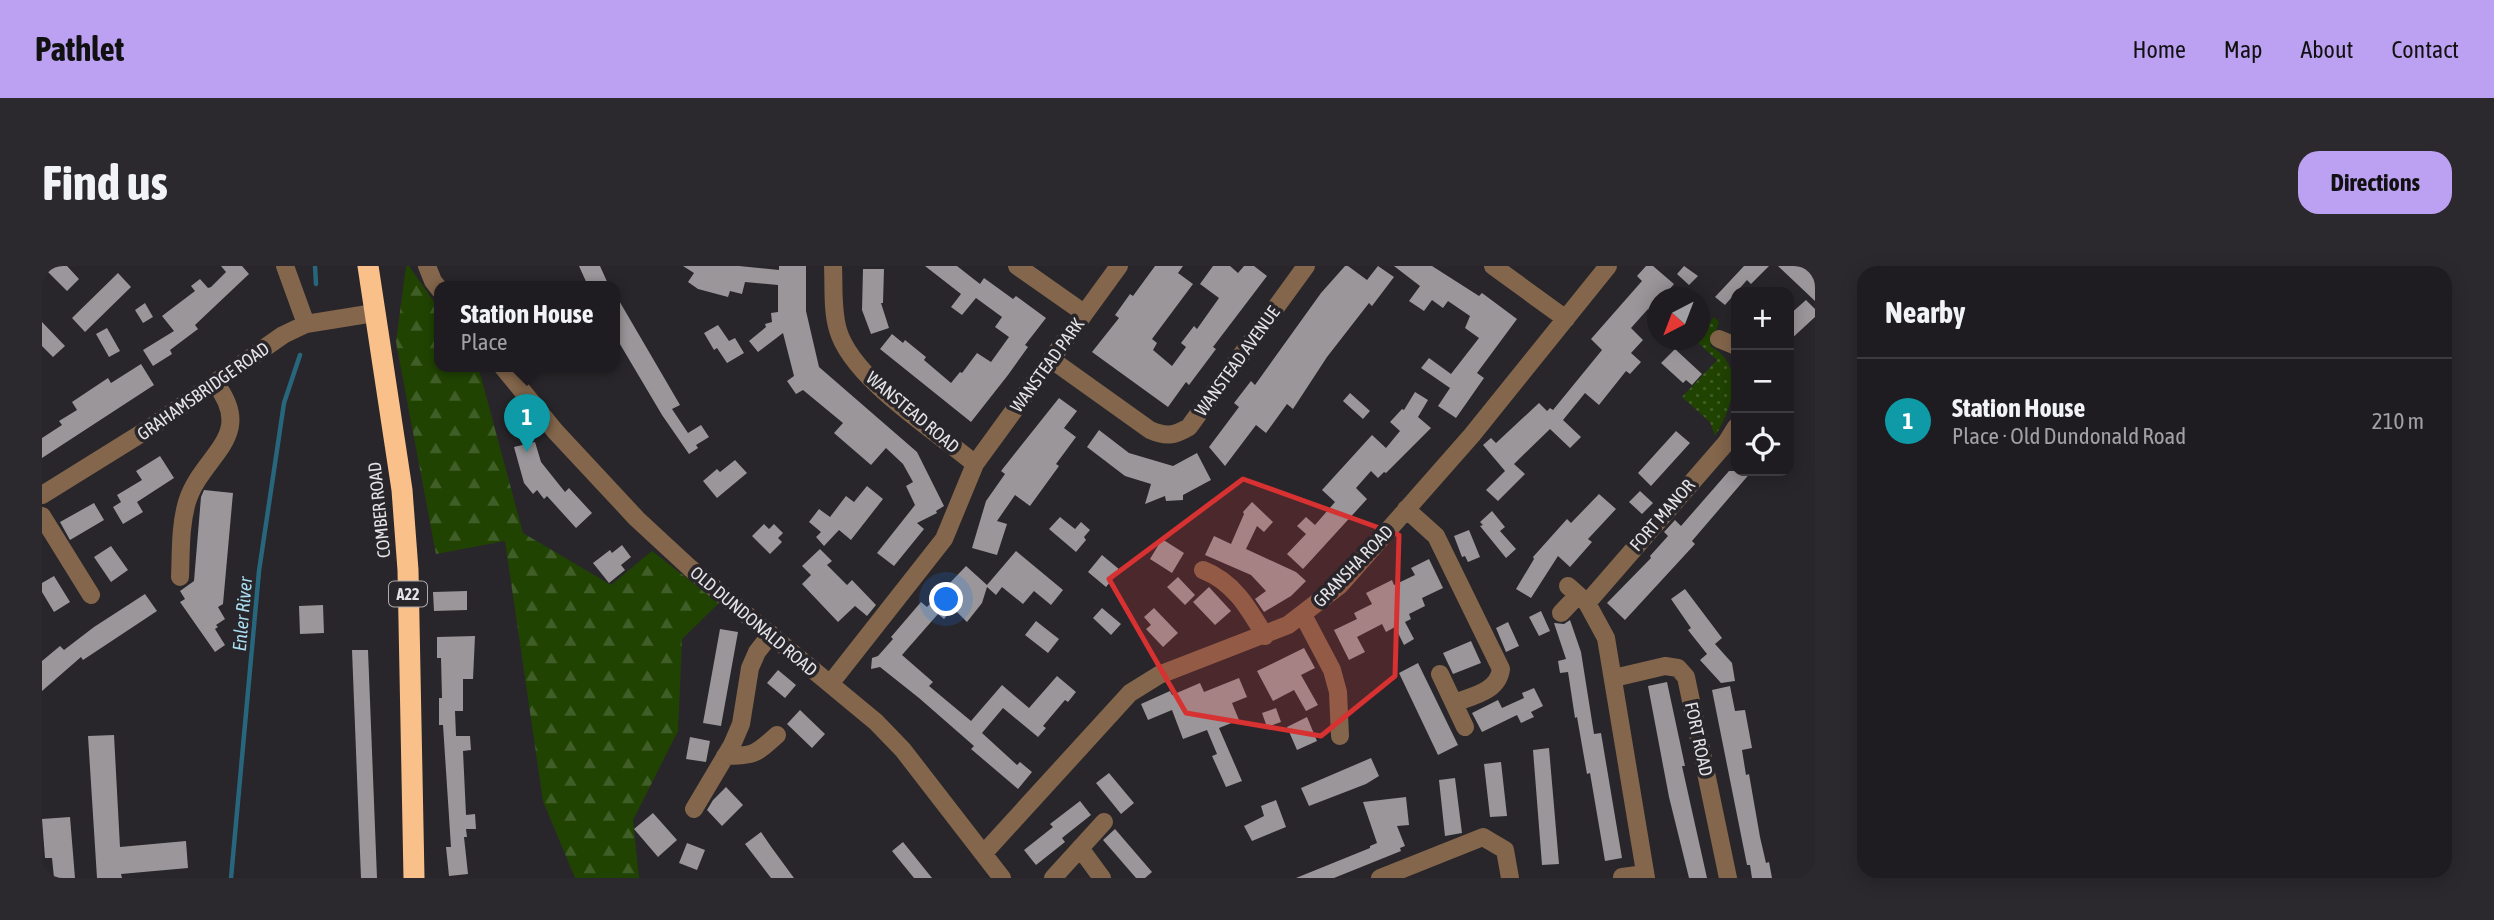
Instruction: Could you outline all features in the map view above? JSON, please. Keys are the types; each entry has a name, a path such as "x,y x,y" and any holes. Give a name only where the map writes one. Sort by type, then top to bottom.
{"highway":[{"name":"COMBER ROAD","path":"368,266 402,489 406,543 414,878"}],"street":[{"path":"285,266 306,324"},
{"path":"427,266 434,282"},
{"name":"WANSTEAD ROAD","path":"830,684 944,539 975,464 868,376 845,349 837,328 833,266"},
{"path":"1017,266 1084,313"},
{"name":"WANSTEAD PARK","path":"975,464 1119,266"},
{"name":"WANSTEAD AVENUE","path":"1052,360 1150,430 1163,435 1176,434 1189,427 1306,266"},
{"path":"1493,266 1566,319"},
{"name":"GRANSHA ROAD","path":"984,853 1130,693 1167,672 1265,636 1303,615 1340,585 1497,405 1608,266"},
{"name":"GRAHAMSBRIDGE ROAD","path":"42,495 130,442 283,335 306,324 374,313"},
{"path":"1719,339 1731,344"},
{"name":"OLD DUNDONALD ROAD","path":"507,372 555,431 637,519 690,568 876,722 903,750 1002,878"},
{"path":"180,577 183,525 188,500 192,489 223,442 232,421 228,402 215,383"},
{"name":"FORT MANOR","path":"1578,595 1731,435"},
{"path":"1406,509 1426,524 1436,536 1501,670 1500,679 1493,686 1454,703"},
{"path":"42,516 91,595"},
{"path":"1203,570 1215,574 1230,585 1247,605 1265,636"},
{"path":"1561,613 1578,595 1606,638 1645,876 1622,877"},
{"path":"1303,615 1332,670 1338,692 1340,736"},
{"path":"694,809 741,724 750,668 757,652 771,634"},
{"name":"FORT ROAD","path":"1614,678 1665,667 1678,668 1686,677 1728,878"},
{"path":"1440,674 1465,727"},
{"path":"725,756 750,756 777,735"},
{"path":"1053,878 1104,822"},
{"path":"1380,878 1483,837 1505,849 1510,878"},
{"path":"1080,848 1102,878"}],"highlighted area":[{"path":"1243,479 1399,535 1395,676 1321,736 1186,713 1109,579"}],"green space":[{"path":"406,266 409,266 434,302 434,372 480,372 523,533 611,585 652,551 719,603 682,639 678,731 633,820 639,878 575,878 543,801 505,541 436,554 396,342"},
{"path":"1714,317 1719,322 1710,346 1710,322"},
{"path":"1710,346 1721,354 1731,372 1731,400 1715,436 1710,422 1682,397 1717,360 1706,350 1710,350"}],"building":[{"path":"42,266 67,266 79,279 67,291"},
{"path":"221,266 242,266 249,274 195,325 198,329 170,350 172,354 153,366 143,350 174,331 162,316 195,291 191,286 200,279 208,288 211,287 226,272"},
{"path":"579,266 600,266 607,281 586,281"},
{"path":"683,266 739,266 779,270 779,266 806,266 806,311 819,367 917,452 944,506 936,511 937,513 917,523 924,529 894,566 877,553 915,505 906,486 913,482 903,464 886,448 871,465 834,433 843,423 803,390 796,394 787,381 794,376 783,333 758,352 749,341 766,327 765,324 772,322 771,313 778,312 778,285 745,282 742,294 730,291 728,297 698,289 688,282 694,273"},
{"path":"925,266 957,266 980,284 984,278 1013,299 1016,296 1046,318 1025,345 1028,347 1008,375 971,422 880,349 892,334 903,343 905,340 951,383 977,353 991,362 1009,337 995,327 1002,317 976,298 962,315 951,307 961,294"},
{"path":"1155,266 1183,266 1178,273 1193,284 1152,339 1157,343 1153,350 1172,366 1186,347 1181,343 1194,326 1197,329 1219,298 1200,284 1213,266 1230,266 1238,273 1244,266 1254,266 1267,276 1213,347 1216,349 1189,385 1186,382 1168,407 1092,352 1119,318 1115,315 1130,294 1133,296"},
{"path":"1345,266 1367,280 1378,266 1394,277 1372,306 1369,303 1327,357 1293,409 1287,404 1266,433 1256,425 1225,466 1209,447 1239,407 1234,403 1251,381 1255,385 1321,293"},
{"path":"1394,266 1432,266 1479,296 1482,293 1517,319 1477,373 1484,378 1456,418 1438,406 1450,388 1421,368 1429,358 1451,374 1479,338 1465,328 1470,316 1448,301 1443,308 1432,300 1424,311 1409,301 1420,286"},
{"path":"1646,266 1653,266 1674,284 1671,287 1647,287 1647,310 1631,328 1643,340 1631,353 1641,362 1630,374 1626,371 1599,405 1585,393 1563,420 1581,437 1570,448 1550,429 1514,464 1525,474 1498,501 1486,490 1505,471 1483,445 1491,438 1496,443 1539,403 1547,411 1550,408 1553,410 1602,350 1591,339 1642,281 1637,276"},
{"path":"1684,266 1698,276 1689,285 1677,274"},
{"path":"1744,266 1769,266 1751,284 1747,280 1741,287 1731,287 1731,298 1725,305 1715,297"},
{"path":"1778,266 1809,266 1815,271 1815,301"},
{"path":"863,269 884,269 881,303 889,328 871,334 862,310"},
{"path":"118,273 131,287 85,332 72,318"},
{"path":"1806,300 1815,309 1815,317 1794,336 1794,311"},
{"path":"620,302 680,405 672,409 688,433 701,425 709,437 696,445 698,448 689,454 662,415 620,344"},
{"path":"145,303 153,317 143,323 135,310"},
{"path":"42,322 65,346 53,357 42,346"},
{"path":"718,325 729,341 735,338 744,353 727,363 717,348 714,350 704,333"},
{"path":"107,328 120,351 109,357 96,334"},
{"path":"1676,350 1702,374 1692,385 1686,380 1683,383 1661,363"},
{"path":"141,364 154,385 42,458 42,438 62,425 59,421 77,410 72,402 108,378 111,383"},
{"path":"1415,392 1428,400 1418,417 1431,428 1386,473 1378,478 1371,471 1356,488 1367,499 1303,569 1287,554 1306,534 1297,526 1306,517 1315,525 1335,502 1322,490 1372,435 1386,448 1400,431 1390,422 1404,410"},
{"path":"1350,393 1370,411 1363,419 1343,401"},
{"path":"1059,398 1077,411 1064,428 1076,437 1030,506 1015,495 997,521 1007,524 997,555 972,548 986,501 1005,474 1001,471"},
{"path":"1099,430 1129,453 1173,466 1197,453 1211,480 1183,495 1183,500 1166,501 1165,496 1145,504 1151,484 1125,476 1087,447"},
{"path":"1676,431 1690,443 1651,486 1638,473"},
{"path":"535,442 541,462 565,492 569,488 592,513 576,528 547,496 544,499 537,490 533,494 524,483 514,447"},
{"path":"160,456 174,478 137,502 143,512 123,524 113,507 121,502 117,495 142,480 136,471"},
{"path":"735,460 747,473 717,498 703,481 717,469 720,472"},
{"path":"1729,471 1731,476 1748,476 1692,541 1695,544 1625,620 1607,603 1651,558 1668,536 1664,532 1675,520 1681,526"},
{"path":"867,486 883,499 851,540 839,530 824,546 816,537 821,532 809,522 819,509 830,517 846,496 854,502"},
{"path":"204,490 233,493 223,604 218,607 225,619 216,625 218,627 215,629 225,645 215,652 180,602 185,599 180,591 194,581 201,497"},
{"path":"1640,491 1653,503 1642,514 1629,502"},
{"path":"1599,494 1616,509 1588,539 1592,542 1570,567 1558,556 1531,598 1516,589 1533,557 1567,519 1571,523"},
{"path":"1252,502 1273,522 1264,532 1257,526 1246,549 1296,572 1306,581 1291,596 1264,612 1255,599 1266,591 1251,575 1205,555 1214,536 1231,544 1243,512"},
{"path":"94,503 104,520 70,540 60,522"},
{"path":"1492,511 1505,527 1500,531 1516,549 1506,558 1480,526 1483,525 1480,522"},
{"path":"1060,517 1075,529 1081,522 1090,530 1076,552 1049,529"},
{"path":"764,524 769,529 774,524 783,533 778,538 782,542 770,554 752,536"},
{"path":"1469,530 1480,557 1468,562 1465,556 1462,557 1454,536"},
{"path":"1162,539 1184,553 1172,573 1150,559"},
{"path":"622,545 631,557 621,565 625,570 609,583 593,563"},
{"path":"111,546 128,570 111,582 94,557"},
{"path":"820,549 832,561 827,565 847,585 852,580 876,605 867,616 855,606 838,622 802,584 811,575 802,566"},
{"path":"1016,551 1063,590 1051,605 1034,591 1023,604 1002,587 996,595 987,587 982,603 967,622 953,608 944,619 938,614 902,655 933,682 929,686 971,721 1002,685 1029,708 1057,676 1076,692 1068,702 1065,700 1043,726 1046,728 1038,737 1003,708 982,733 1017,765 1020,762 1032,772 1018,789 971,749 974,746 919,698 880,667 871,669 872,658 878,656 893,639 891,637 921,602 927,607 966,566 987,585"},
{"path":"1102,555 1120,570 1106,587 1088,572"},
{"path":"1429,559 1443,588 1422,598 1425,606 1409,614 1411,619 1405,622 1414,639 1404,645 1395,627 1386,632 1382,624 1357,637 1365,652 1349,660 1334,630 1357,619 1354,613 1372,604 1366,593 1392,580 1394,585 1415,575 1411,568"},
{"path":"54,576 70,602 54,612 42,592 42,583"},
{"path":"1178,577 1195,595 1185,605 1167,587"},
{"path":"1209,587 1231,611 1215,625 1193,602"},
{"path":"1685,589 1722,638 1715,644 1732,663 1735,681 1721,683 1700,660 1707,654 1688,630 1691,628 1671,599"},
{"path":"467,591 467,610 434,611 433,592"},
{"path":"145,594 157,611 83,660 81,657 42,691 42,661 60,646 64,650"},
{"path":"323,605 324,633 300,634 299,606"},
{"path":"1102,608 1121,624 1111,635 1093,618"},
{"path":"1154,608 1178,633 1163,647 1146,629 1151,625 1144,617"},
{"path":"1541,611 1550,631 1539,636 1529,617"},
{"path":"1570,620 1581,652 1594,734 1601,733 1622,858 1605,861 1590,773 1587,774 1568,672 1560,673 1558,661 1566,659 1554,623 1564,624"},
{"path":"1036,621 1059,639 1048,653 1025,635"},
{"path":"1508,622 1519,646 1506,652 1496,628"},
{"path":"720,629 738,632 721,726 703,723"},
{"path":"475,636 473,679 463,679 463,711 455,711 456,736 470,736 471,750 463,751 466,815 475,814 476,829 466,829 467,837 464,837 468,874 449,876 446,847 451,847 443,725 439,725 439,698 442,698 441,658 437,658 437,637"},
{"path":"1471,641 1481,663 1453,674 1443,653"},
{"path":"1304,648 1315,668 1301,675 1318,705 1306,711 1294,690 1273,701 1257,671"},
{"path":"352,650 368,650 377,878 361,878"},
{"path":"1418,663 1458,745 1438,755 1399,673"},
{"path":"778,670 796,685 785,698 767,683"},
{"path":"1239,678 1247,697 1232,703 1239,720 1219,728 1242,781 1226,787 1212,756 1217,754 1207,730 1183,739 1172,710 1148,720 1141,704 1170,691 1172,695 1200,683 1204,692"},
{"path":"1667,682 1707,878 1689,878 1669,797 1648,686"},
{"path":"1730,686 1735,711 1745,710 1752,748 1742,750 1746,775 1749,774 1760,837 1772,878 1752,878 1750,865 1747,865 1712,690"},
{"path":"1534,688 1543,706 1531,712 1534,717 1521,723 1517,715 1482,732 1472,713 1498,700 1502,708 1524,698 1522,693"},
{"path":"1276,708 1281,722 1267,727 1262,713"},
{"path":"800,710 825,734 812,748 787,724"},
{"path":"1307,717 1317,741 1297,750 1287,727"},
{"path":"114,735 120,847 186,841 188,868 121,874 122,878 97,878 88,736"},
{"path":"690,737 710,741 706,762 686,759"},
{"path":"1549,748 1559,864 1542,865 1533,750"},
{"path":"1371,758 1379,776 1366,784 1309,806 1301,788"},
{"path":"1501,762 1507,816 1490,817 1484,764"},
{"path":"1109,773 1134,803 1121,814 1096,783"},
{"path":"1455,778 1462,833 1445,836 1439,780"},
{"path":"726,787 743,805 722,826 707,810"},
{"path":"1406,797 1409,825 1397,826 1405,846 1400,848 1401,851 1334,878 1296,878 1377,843 1363,802"},
{"path":"1276,800 1286,827 1252,841 1244,826 1264,816 1261,806"},
{"path":"1080,801 1091,815 1062,838 1065,842 1036,865 1024,850 1053,827 1050,824"},
{"path":"653,813 677,840 658,857 634,829"},
{"path":"70,817 75,878 54,878 52,858 45,858 42,819"},
{"path":"1115,829 1152,872 1145,878 1136,878 1103,840"},
{"path":"761,832 794,878 771,878 745,844"},
{"path":"903,842 932,878 914,878 892,851"},
{"path":"687,843 705,850 697,870 679,863"}],"waterway":[{"name":"Enler River","path":"315,266 316,284"},
{"name":"Enler River","path":"231,878 259,571 284,403 300,355"}],"place":[{"name":"Station House","path":"527,452"}]}
